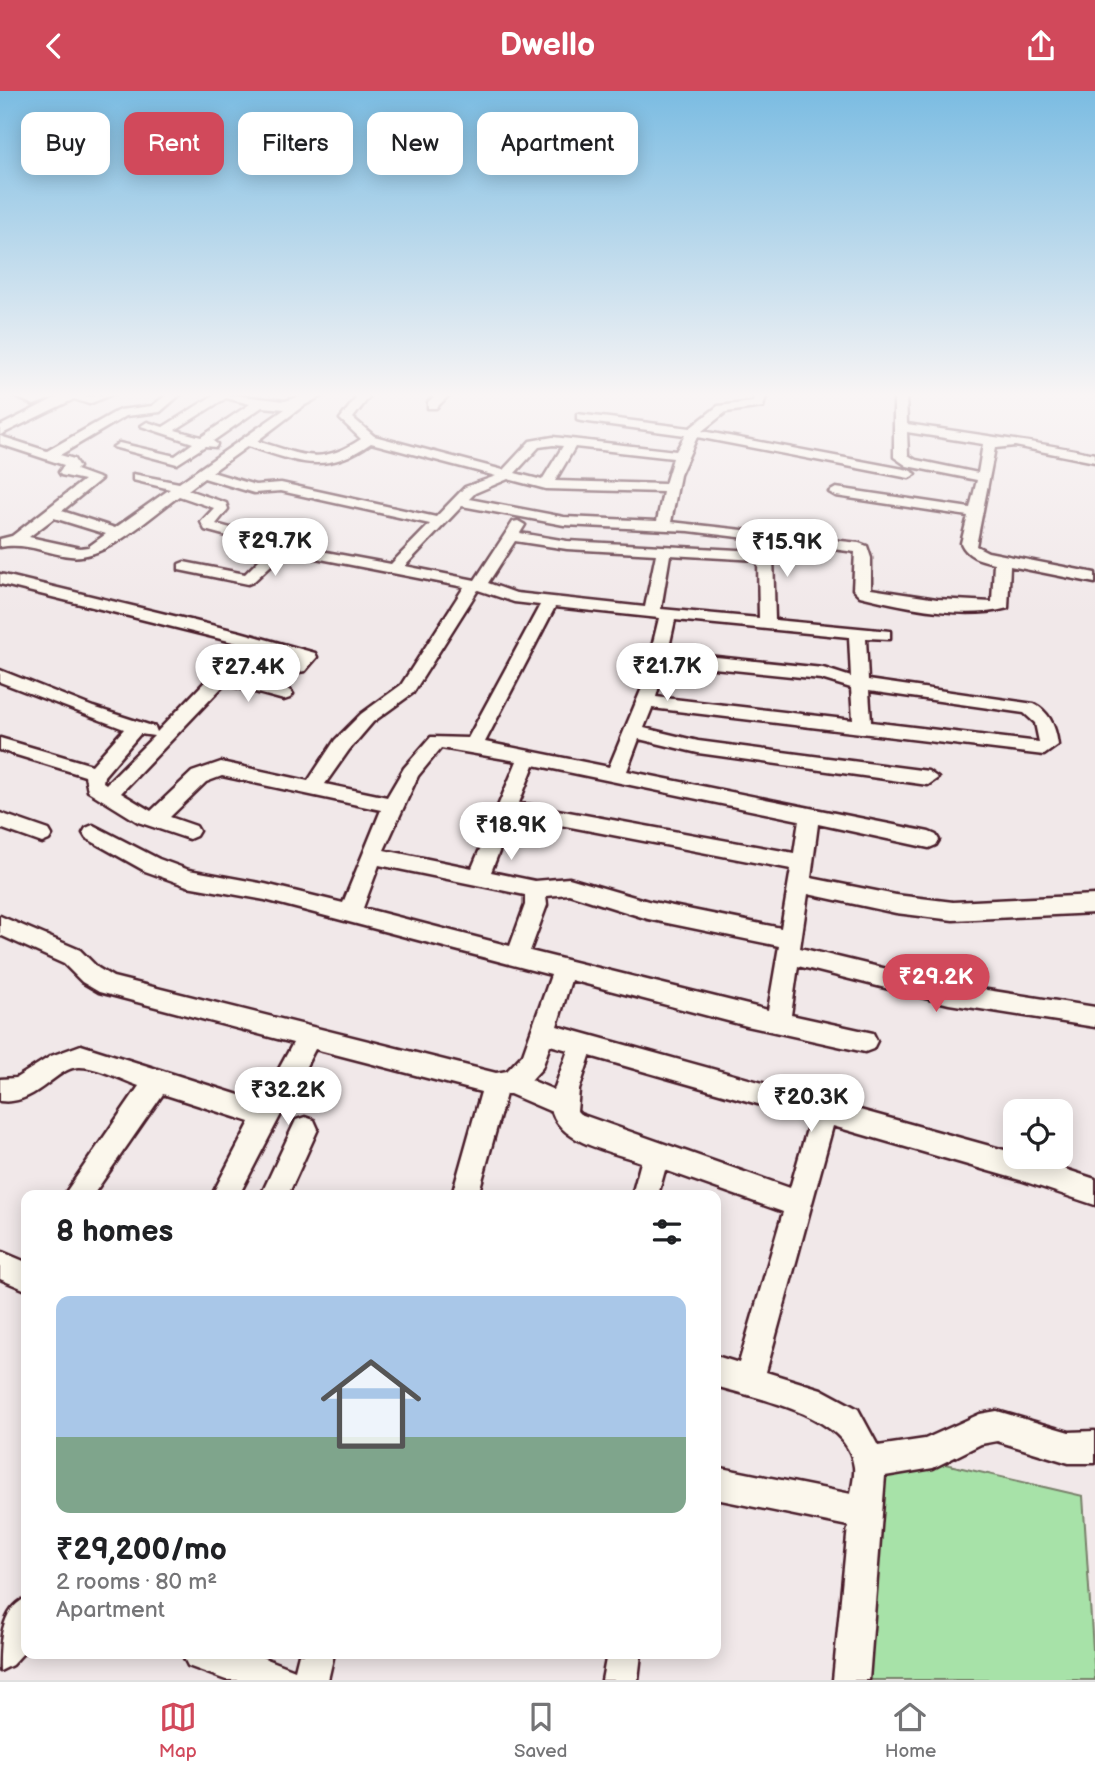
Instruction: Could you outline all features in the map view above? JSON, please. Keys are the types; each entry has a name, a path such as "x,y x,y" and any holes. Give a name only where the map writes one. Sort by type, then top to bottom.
{"street":[{"path":"5,540 54,513 94,479 66,472 70,467"},
{"path":"5,540 83,553 99,547 213,467"},
{"path":"475,467 546,485 670,488"},
{"path":"394,569 437,521 470,490 494,484 513,467"},
{"path":"546,485 557,467"},
{"path":"663,525 676,467"},
{"path":"873,467 909,474"},
{"path":"934,467 985,478"},
{"path":"986,467 968,543 970,548 976,553 1002,560 1095,578"},
{"path":"204,474 254,489 281,487 437,521"},
{"path":"138,477 221,506 208,522 210,527 281,547 476,584 514,597 660,615 884,635"},
{"path":"836,492 976,513"},
{"path":"458,501 564,521 663,525 862,549 861,589 866,593 975,607 996,608 1002,605 1002,560"},
{"path":"54,513 117,533"},
{"path":"313,788 342,745 368,718 407,689 525,515"},
{"path":"762,535 769,589 767,625"},
{"path":"511,536 567,545 766,556"},
{"path":"184,567 248,579 281,547"},
{"path":"616,774 647,702 660,657 664,549"},
{"path":"0,579 240,637 309,657 299,667"},
{"path":"474,745 550,602"},
{"path":"857,633 862,726"},
{"path":"118,799 167,736 244,654 250,642"},
{"path":"647,702 1044,749 1049,745 1042,719 1035,711 1001,703 860,683 808,672 660,657"},
{"path":"0,676 87,711 167,736"},
{"path":"222,677 284,694"},
{"path":"136,727 96,772 93,780 95,786 155,820 189,831"},
{"path":"634,732 698,747 928,778"},
{"path":"350,913 394,806 429,746 446,740 929,840"},
{"path":"0,744 96,772"},
{"path":"479,877 528,757"},
{"path":"155,820 199,777 221,769 394,806"},
{"path":"507,808 801,874 918,908 953,911 1095,904"},
{"path":"778,1021 810,814"},
{"path":"0,820 42,835"},
{"path":"93,833 152,865 187,878 350,913 747,1016 865,1041"},
{"path":"373,856 535,889 569,886 948,994 1095,1017"},
{"path":"517,957 537,898 535,889"},
{"path":"0,925 72,957 90,975 107,985 505,1083 565,1105"},
{"path":"467,1190 505,1083 533,1060 564,969"},
{"path":"542,1032 1020,1167 1095,1192"},
{"path":"228,1190 309,1036"},
{"path":"582,1043 565,1105 568,1120 581,1128 798,1204"},
{"path":"0,1090 15,1091 54,1064 68,1057 81,1056 267,1116"},
{"path":"81,1190 158,1080"},
{"path":"749,1380 824,1113"},
{"path":"276,1190 304,1129"},
{"path":"646,1190 656,1154"},
{"path":"721,1372 821,1404 847,1420 870,1463 851,1680"},
{"path":"870,1463 935,1452 981,1427 1000,1426 1056,1447 1084,1450 1095,1447"},
{"path":"721,1484 864,1513"},
{"path":"0,1653 12,1642 21,1625"},
{"path":"216,1659 281,1680"},
{"path":"310,1680 315,1659"},
{"path":"620,1680 623,1659"}],"green space":[{"path":"872,1458 945,1464 1083,1496 1095,1680 863,1680"}]}
